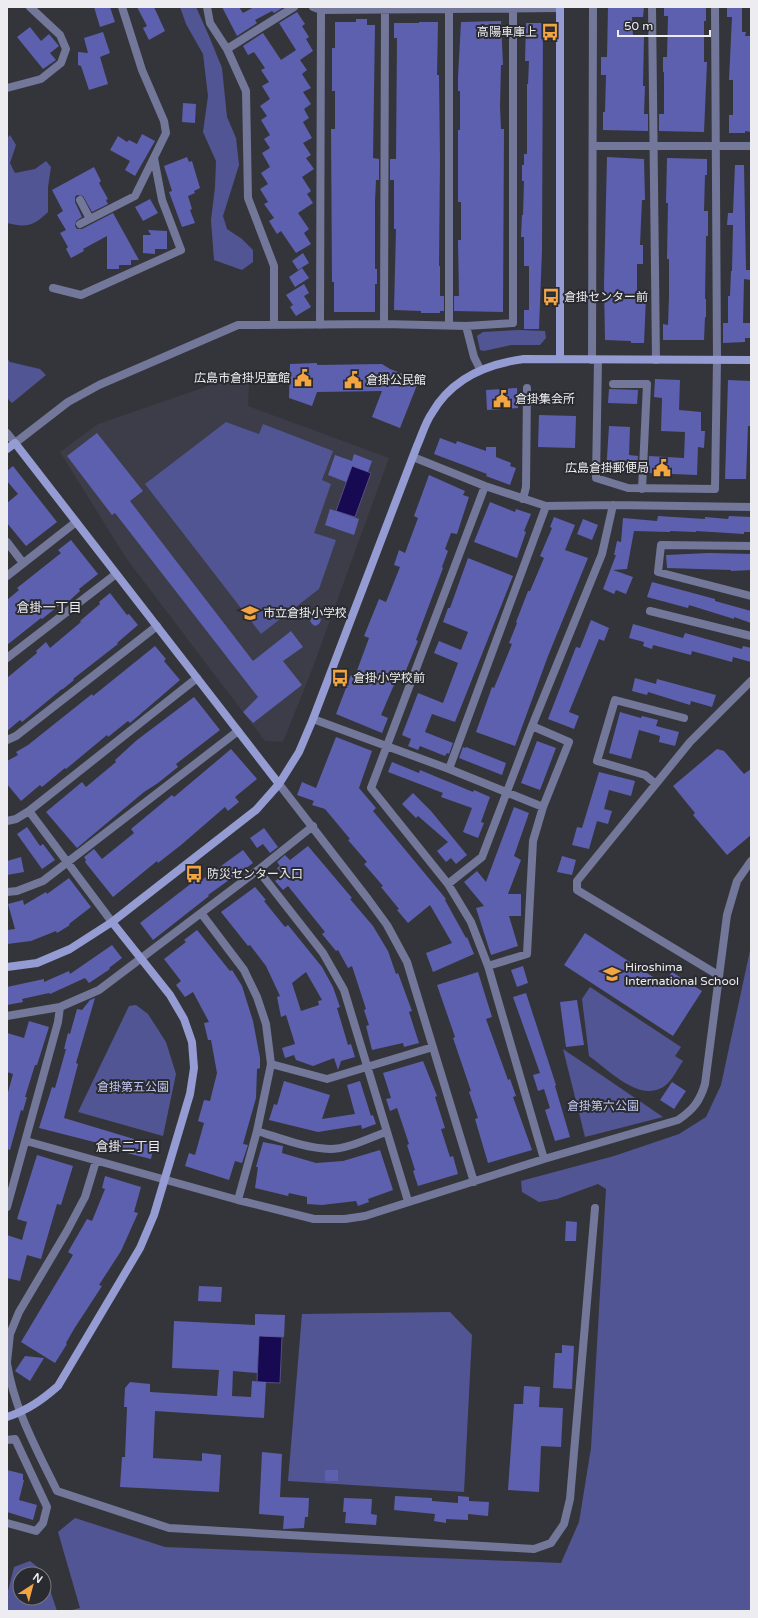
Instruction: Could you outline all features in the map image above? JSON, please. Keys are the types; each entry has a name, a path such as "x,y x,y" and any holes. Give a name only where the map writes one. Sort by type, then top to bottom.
{"street":[{"path":"7,88 41,79 61,63 66,49 60,35 30,7"},
{"path":"80,224 135,196 166,132 164,121 142,70 122,7"},
{"path":"207,7 210,23 227,49 246,91 248,198 274,266 274,325"},
{"path":"227,49 294,7"},
{"path":"313,7 321,10 449,8 513,9 560,7 560,359"},
{"path":"592,7 596,478 628,488 642,489 715,489 717,360 717,146 715,7"},
{"path":"652,7 656,360"},
{"path":"449,8 449,325"},
{"path":"384,324 385,9"},
{"path":"7,449 68,402 99,385 238,325 384,324 466,326 513,323 513,9"},
{"path":"320,324 321,10"},
{"path":"593,146 751,146"},
{"path":"53,288 80,295 181,250 162,200 154,158"},
{"path":"80,200 90,219"},
{"path":"466,326 474,357 480,369"},
{"path":"7,967 37,963 70,949 112,922 256,810 279,784 299,752 313,719 413,457 432,412 446,394 462,380 480,369 505,362 524,359 751,360"},
{"path":"613,384 647,384 642,489"},
{"path":"523,499 526,488 527,388"},
{"path":"7,433 313,826 387,925 407,962 474,1182"},
{"path":"413,457 485,486 546,506 613,505 751,507"},
{"path":"485,486 371,788 448,884 471,922 488,966 544,1159"},
{"path":"448,884 482,857 532,726 602,554 613,505"},
{"path":"449,769 546,506"},
{"path":"7,576 76,522"},
{"path":"7,542 23,563"},
{"path":"751,546 661,546 658,572 751,596"},
{"path":"7,658 116,574"},
{"path":"650,611 751,636"},
{"path":"7,740 16,736 157,626"},
{"path":"7,821 16,819 29,811 197,678"},
{"path":"718,975 577,890 577,881 690,742 751,681"},
{"path":"656,784 645,775 598,762 615,700 684,718"},
{"path":"313,719 449,769 543,806"},
{"path":"488,966 527,954 534,841 543,806 569,742 532,726"},
{"path":"7,892 17,891 43,881 238,731"},
{"path":"7,1417 20,1413 41,1401 58,1386 140,1248 154,1216 165,1180 190,1094 194,1068 192,1042 184,1019 170,995 112,922 29,811"},
{"path":"7,1016 60,1007 99,990 142,959 313,826"},
{"path":"26,1141 238,1200 314,1219 345,1219 365,1216 408,1201 474,1182 544,1159 678,1120 689,1113 696,1106 701,1096 704,1084 727,915 737,881 751,861"},
{"path":"258,870 323,953 344,990 408,1201"},
{"path":"201,913 244,970 257,997 266,1024 271,1064 257,1131 238,1200"},
{"path":"7,1208 58,1022 60,1007"},
{"path":"271,1064 327,1079 433,1047"},
{"path":"257,1131 312,1147 331,1149 386,1132"},
{"path":"96,1161 85,1197 67,1231 19,1312 10,1334 7,1362 10,1384 20,1413 57,1491 169,1528 534,1548 551,1543 564,1524 570,1499 595,1208"},
{"path":"7,1440 15,1439 47,1507 44,1524 36,1531 7,1524"}],"shaded area":[{"name":"市立倉掛小学校","path":"234,377 249,385 248,406 389,458 313,667 283,742 265,741 126,558 60,452 98,424"},
{"path":"352,466 371,473 355,517 336,511"},
{"path":"259,1336 282,1337 280,1383 257,1382"}],"green space":[{"path":"180,7 196,7 222,68 227,117 236,138 239,165 223,216 227,229 242,239 253,250 253,262 242,270 214,260 211,220 216,161 203,132 208,96 203,54 186,24"},
{"path":"10,135 16,145 10,163 15,173 35,169 46,161 51,167 48,187 48,212 29,225 7,223 7,138"},
{"path":"519,330 545,331 546,338 540,345 511,345 484,351 480,350 477,336 483,332"},
{"path":"7,358 10,362 40,369 46,375 12,403 8,399 7,400"},
{"path":"226,422 259,434 263,424 333,451 322,480 331,484 314,533 336,540 319,589 261,634 145,484"},
{"path":"751,946 751,1611 68,1611 80,1608 58,1532 75,1518 165,1547 561,1563 579,1522 591,1448 606,1189 598,1184 557,1199 539,1202 522,1192 521,1181 614,1156 679,1134 706,1117 721,1085"},
{"path":"590,987 681,1047 675,1056 683,1061 667,1084 657,1090 647,1091 637,1088 626,1084 589,1056 582,999"},
{"name":"倉掛第五公園","path":"136,1005 148,1014 166,1042 176,1074 163,1136 78,1112 129,1006"},
{"name":"倉掛第六公園","path":"563,1049 663,1117 585,1137"},
{"path":"450,1312 472,1335 464,1492 288,1481 302,1314"},
{"path":"30,1561 36,1566 17,1566"},
{"path":"12,1575 12,1606 52,1606 52,1596 57,1611 7,1611 7,1595"}],"building":[{"path":"94,7 110,7 115,22 100,27"},
{"path":"137,7 154,7 165,31 149,40 143,28 147,26"},
{"path":"222,7 239,7 243,13 254,7 284,7 274,13 272,11 255,20 257,23 237,36"},
{"path":"608,7 644,7 643,17 632,17 633,36 644,36 644,114 648,114 648,131 603,130 606,75 601,75 601,57 607,57"},
{"path":"664,7 706,7 706,21 704,21 704,62 707,62 704,132 659,131 659,114 664,114 663,57 667,57 668,16 664,16"},
{"path":"727,7 742,7 742,32 746,32 745,36 751,36 751,132 745,131 745,133 729,133 729,115 733,115 733,80 729,80 732,17 727,17"},
{"path":"297,12 305,24 302,26 309,37 306,39 313,51 300,60 307,70 302,74 311,88 303,92 311,104 304,109 309,118 303,122 312,138 303,143 311,155 306,158 314,169 302,177 311,191 307,194 313,203 298,213 309,229 304,233 311,244 296,253 281,231 277,234 269,221 274,218 264,204 268,202 260,189 268,184 261,173 270,167 262,153 270,148 264,139 270,135 261,120 267,116 260,106 270,99 262,86 269,82 261,70 265,68 254,52 248,55 243,46 263,33 281,60 296,50 279,23"},
{"path":"356,19 367,19 367,25 375,25 373,158 379,159 379,180 376,180 375,201 375,269 377,269 377,284 375,284 375,312 334,312 334,282 332,282 331,129 335,129 335,91 332,91 332,48 335,48 335,22 356,22"},
{"path":"501,21 503,65 501,65 500,107 501,129 504,129 503,312 454,311 454,296 459,296 458,240 461,240 461,202 458,202 458,130 460,130 460,91 458,91 458,77 461,22"},
{"path":"438,22 437,75 439,75 440,160 439,266 440,296 444,296 444,311 440,311 440,313 421,313 421,311 394,310 396,229 394,229 394,180 390,180 390,159 396,159 397,38 394,38 394,23"},
{"path":"526,23 543,23 542,250 539,329 524,329 524,310 529,310 529,266 524,266 524,237 521,237 524,181 522,181 522,165 524,165 524,154 527,154 527,84 529,61 525,61"},
{"path":"30,27 41,41 49,34 59,46 50,53 56,60 43,69 17,37"},
{"path":"103,32 110,53 100,57 108,84 89,90 81,66 78,65 78,52 88,53 84,38"},
{"path":"183,103 196,104 195,123 182,122"},
{"path":"142,134 155,141 135,176 125,170 130,161 110,150 118,136 127,142 129,140 137,144"},
{"path":"187,157 189,162 192,161 200,188 194,191 195,193 188,196 192,209 190,210 195,223 182,227 169,192 172,191 164,166"},
{"path":"607,157 644,159 645,200 642,200 640,245 643,245 643,264 637,264 637,297 646,297 644,343 605,340 604,284"},
{"path":"667,158 707,159 704,211 708,211 708,236 706,236 706,317 704,340 663,340 663,324 668,325 669,297 669,259 667,259 668,203 666,203"},
{"path":"735,165 744,165 746,270 751,270 751,280 744,279 743,323 751,323 751,338 745,338 745,342 723,343 723,323 728,323 728,296 730,296 732,271 733,225 727,225 728,213 733,213"},
{"path":"94,167 101,181 99,183 108,199 106,200 108,204 92,212 83,196 77,195 75,197 75,202 82,217 76,221 75,226 77,229 82,229 113,213 139,260 131,260 131,265 119,265 119,269 107,269 107,236 83,249 84,251 71,258 66,249 68,247 60,233 66,230 57,215 63,211 52,190"},
{"path":"150,199 158,213 143,221 135,207"},
{"path":"148,230 167,231 167,249 155,249 155,254 143,253 143,235 151,235"},
{"path":"303,253 309,263 298,270 292,261"},
{"path":"302,268 309,278 295,287 289,277"},
{"path":"304,284 309,293 304,296 311,307 296,316 290,307 293,305 286,295"},
{"path":"317,363 317,365 382,364 390,369 419,380 400,428 372,417 382,391 317,392 312,406 289,398 290,364"},
{"path":"655,379 680,380 679,410 701,412 701,431 705,431 704,448 698,447 697,475 648,473 649,456 684,458 685,432 661,431 662,398 654,397"},
{"path":"728,380 751,381 751,426 748,426 746,479 725,479"},
{"name":"倉掛集会所","path":"517,388 518,408 487,410 486,390"},
{"path":"609,389 638,390 637,404 608,403"},
{"path":"539,415 576,416 575,448 538,447"},
{"path":"609,426 630,427 629,455 638,456 637,473 606,473"},
{"path":"97,433 143,491 130,501 253,661 291,631 303,647 283,661 302,685 253,723 243,712 258,697 115,513 112,515 67,456"},
{"path":"440,438 456,444 457,441 486,451 486,447 496,447 496,457 511,463 510,466 516,468 510,485 486,476 487,474 434,454"},
{"path":"354,454 372,461 368,472 352,466 346,482 328,475 335,455 352,461"},
{"path":"13,466 57,522 26,546 7,523 7,503 18,494 7,481 7,471"},
{"path":"429,475 465,491 463,495 469,497 457,534 451,533 445,549 448,551 416,640 418,641 402,680 397,678 381,715 388,718 382,733 336,714 351,675 355,676 369,638 364,636 379,599 386,602 400,567 394,565 399,550 405,553 418,518 414,516"},
{"path":"490,502 515,512 516,509 531,514 524,531 526,532 517,558 474,542"},
{"path":"330,509 359,519 354,535 325,525"},
{"path":"658,516 705,519 705,517 728,519 729,516 751,517 751,532 744,532 744,534 696,531 634,531 627,569 613,570 633,577 626,594 616,590 614,594 603,589 616,555 614,555 617,541 621,542 623,518 657,521"},
{"path":"554,517 575,525 565,550 588,558 548,656 515,746 476,732 492,687 494,688 512,644 509,643 528,591 530,591 544,558 540,556 552,528 550,527"},
{"path":"583,519 598,525 592,540 577,534"},
{"path":"71,540 98,574 79,589 80,591 68,602 66,600 7,645 7,600 19,590 17,588 61,553 58,550"},
{"path":"709,553 751,554 751,570 731,571 667,568 666,555"},
{"path":"468,558 513,576 455,722 432,714 425,732 453,743 449,754 447,753 445,756 420,746 418,750 408,746 411,739 402,735 418,693 443,703 458,663 434,653 439,641 461,650 468,632 443,622 448,608 450,608"},
{"path":"652,582 715,599 715,601 751,611 751,623 689,605 688,608 647,597"},
{"path":"110,593 127,615 129,614 138,625 117,643 118,644 73,679 74,680 63,689 22,722 20,720 7,731 7,678 37,653 36,651 46,642 50,648 81,622 80,621 100,604 99,602"},
{"path":"318,614 321,620 319,624 315,626 310,621 312,617"},
{"path":"591,620 609,628 604,641 599,639 569,712 579,716 574,729 548,719 576,647 580,648"},
{"path":"633,624 683,638 685,633 742,649 743,646 751,648 751,662 733,657 732,662 692,651 691,655 653,645 652,649 643,646 644,642 629,638"},
{"path":"155,646 166,659 164,661 180,680 130,723 128,721 108,737 107,735 66,769 65,768 42,787 40,785 21,801 7,784 7,761 18,755 16,752 28,745 92,694 93,696"},
{"path":"635,678 656,684 657,679 716,695 712,707 691,701 690,705 648,692 647,695 632,691"},
{"path":"194,697 220,730 176,764 178,767 144,792 77,848 46,812 82,782 86,787 116,762 115,760 137,740"},
{"path":"620,712 641,718 642,716 658,720 656,726 679,732 675,746 659,742 660,736 639,730 631,759 609,753"},
{"path":"336,737 372,751 359,788 376,808 373,811 446,899 445,900 466,938 467,937 474,954 433,972 426,953 452,943 430,905 408,923 397,910 399,909 381,887 383,886 364,864 367,862 348,840 350,839 325,809 312,805 314,801 297,795 302,782 316,788"},
{"path":"537,741 556,748 540,790 521,783"},
{"path":"463,747 506,763 502,775 459,758"},
{"path":"231,749 257,779 235,797 239,802 228,811 225,807 181,845 158,863 157,861 113,897 85,862 86,860 84,857 94,849 102,859 134,833 131,829 172,795 174,797"},
{"path":"717,749 724,751 744,774 751,769 751,835 727,855 693,815 695,813 673,786"},
{"path":"392,762 419,773 420,770 473,792 474,790 490,797 481,822 484,823 478,838 463,832 472,808 441,797 443,793 388,772"},
{"path":"599,772 635,781 631,796 609,790 604,809 612,811 608,824 597,821 589,849 572,845 577,827 582,828"},
{"path":"413,793 431,811 467,855 456,864 451,858 446,862 437,851 448,842 418,816 416,818 402,804"},
{"path":"514,807 529,813 514,856 521,860 508,894 521,894 521,916 509,916 518,946 491,955 476,908 484,906 464,882 477,871 486,882"},
{"path":"27,827 40,846 43,844 55,860 42,869 17,834"},
{"path":"264,828 278,847 270,853 263,844 257,848 250,838"},
{"path":"308,846 352,898 350,899 373,926 388,951 412,1011 409,1012 419,1043 404,1047 403,1043 372,1050 366,1026 369,1025 364,1010 366,1009 352,966 348,968 338,950 336,951 322,934 325,932 288,886 283,890 275,881 283,875 277,868 280,866 277,862 285,855 290,860"},
{"path":"243,850 253,863 208,895 209,896 153,940 140,923 197,879 199,882"},
{"path":"562,856 576,860 572,875 557,872"},
{"path":"21,857 24,872 7,875 7,861"},
{"path":"69,878 91,907 69,924 70,925 57,933 56,931 31,941 7,944 7,930 15,929 8,904 23,900 24,905 46,892 47,894"},
{"path":"255,887 285,927 288,925 322,967 333,987 340,1007 337,1008 348,1045 351,1044 355,1057 341,1061 338,1070 334,1058 313,1066 296,1060 294,1055 285,1058 282,1048 295,1044 286,1015 281,1017 277,997 280,996 266,966 221,912","holes":["306,972 322,1000 318,1001 319,1005 301,1011 292,983"]},
{"path":"197,930 230,971 232,970 242,986 253,1021 260,1058 260,1068 257,1069 256,1098 243,1144 248,1145 242,1163 235,1161 229,1180 185,1166 189,1153 195,1155 204,1123 198,1121 204,1100 210,1101 217,1073 211,1040 208,1040 204,1023 209,1022 193,992 185,997 176,985 181,981 164,959 186,942 184,940"},
{"path":"585,933 664,984 672,972 702,991 673,1036 564,965"},
{"path":"112,945 122,958 109,968 110,969 89,983 85,978 50,994 22,999 23,1002 7,1005 7,987 44,979 44,982 69,971 70,974"},
{"path":"523,966 528,983 517,987 511,970"},
{"path":"478,972 492,1017 486,1019 508,1080 510,1079 516,1096 513,1097 532,1150 488,1163 475,1119 478,1118 469,1092 471,1091 453,1038 455,1037 437,985"},
{"path":"526,993 556,1085 555,1086 570,1137 555,1141 545,1110 550,1108 544,1089 538,1091 533,1075 540,1073 513,997"},
{"path":"95,998 76,1063 78,1064 64,1118 154,1145 151,1159 102,1147 102,1144 39,1128 52,1087 55,1088 66,1049 64,1049 68,1033 70,1034 77,1009 82,1010 90,1000"},
{"path":"577,1000 584,1045 566,1047 560,1002"},
{"path":"29,1021 49,1027 37,1065 35,1065 25,1097 27,1097 23,1111 21,1110 10,1150 7,1149 7,1096 13,1074 7,1072 7,1033 24,1038"},
{"path":"423,1061 437,1096 435,1097 445,1128 441,1129 450,1157 453,1156 458,1174 418,1186 413,1171 415,1170 407,1145 409,1144 397,1108 390,1111 386,1099 391,1098 383,1073"},
{"path":"284,1081 330,1095 322,1119 355,1114 347,1085 360,1081 371,1116 373,1115 376,1124 362,1129 361,1125 318,1132 269,1120 274,1104 277,1105"},
{"path":"672,1082 686,1091 674,1109 660,1100"},
{"path":"263,1142 283,1146 282,1153 316,1163 343,1161 380,1150 393,1190 368,1199 369,1202 358,1206 356,1201 322,1205 307,1204 307,1197 289,1193 288,1196 255,1188 258,1167 256,1167"},
{"path":"37,1155 73,1166 61,1205 57,1204 41,1259 27,1255 20,1281 7,1278 7,1235 22,1240 27,1222 17,1219"},
{"path":"105,1176 141,1187 134,1212 138,1213 121,1251 99,1285 102,1286 74,1329 66,1343 67,1344 55,1363 21,1342 73,1255 68,1252 87,1219 92,1221 105,1189 102,1188"},
{"path":"566,1221 577,1222 576,1241 565,1241"},
{"path":"199,1286 222,1287 221,1302 198,1301"},
{"path":"255,1314 285,1315 284,1337 259,1336 257,1373 233,1371 232,1396 251,1397 252,1381 266,1382 264,1418 155,1411 153,1458 202,1461 202,1453 221,1455 219,1492 120,1487 122,1457 125,1457 127,1407 124,1407 125,1388 130,1382 150,1384 150,1392 217,1396 219,1370 172,1368 174,1321 255,1325"},
{"path":"562,1345 574,1346 572,1389 553,1388 555,1353 562,1353"},
{"path":"25,1356 44,1358 30,1381 15,1371"},
{"path":"524,1386 540,1387 539,1407 563,1408 561,1447 541,1446 539,1492 508,1490 514,1404 523,1404"},
{"path":"262,1452 282,1454 280,1497 309,1498 308,1517 305,1517 304,1528 283,1529 284,1516 259,1514"},
{"path":"7,1470 23,1474 24,1480 19,1500 37,1505 33,1520 7,1512"},
{"path":"325,1470 338,1470 338,1481 325,1481"},
{"path":"395,1496 432,1498 432,1501 458,1503 458,1496 469,1497 469,1501 489,1502 488,1516 468,1514 468,1520 446,1519 446,1523 434,1521 435,1514 394,1510"},
{"path":"344,1498 372,1499 371,1514 377,1515 376,1525 345,1523 346,1512 343,1512"}],"place":[{"name":"高陽車庫上","path":"550,32"},
{"name":"倉掛センター前","path":"551,297"},
{"name":"広島市倉掛児童館","path":"303,378"},
{"name":"倉掛公民館","path":"353,380"},
{"name":"倉掛集会所","path":"502,399"},
{"name":"広島倉掛郵便局","path":"662,468"},
{"name":"市立倉掛小学校","path":"250,613"},
{"name":"倉掛小学校前","path":"340,678"},
{"name":"防災センター入口","path":"194,874"},
{"name":"Hiroshima International School","path":"612,974"}],"district":[{"name":"倉掛一丁目","path":"49,607"},
{"name":"倉掛二丁目","path":"128,1146"}]}
